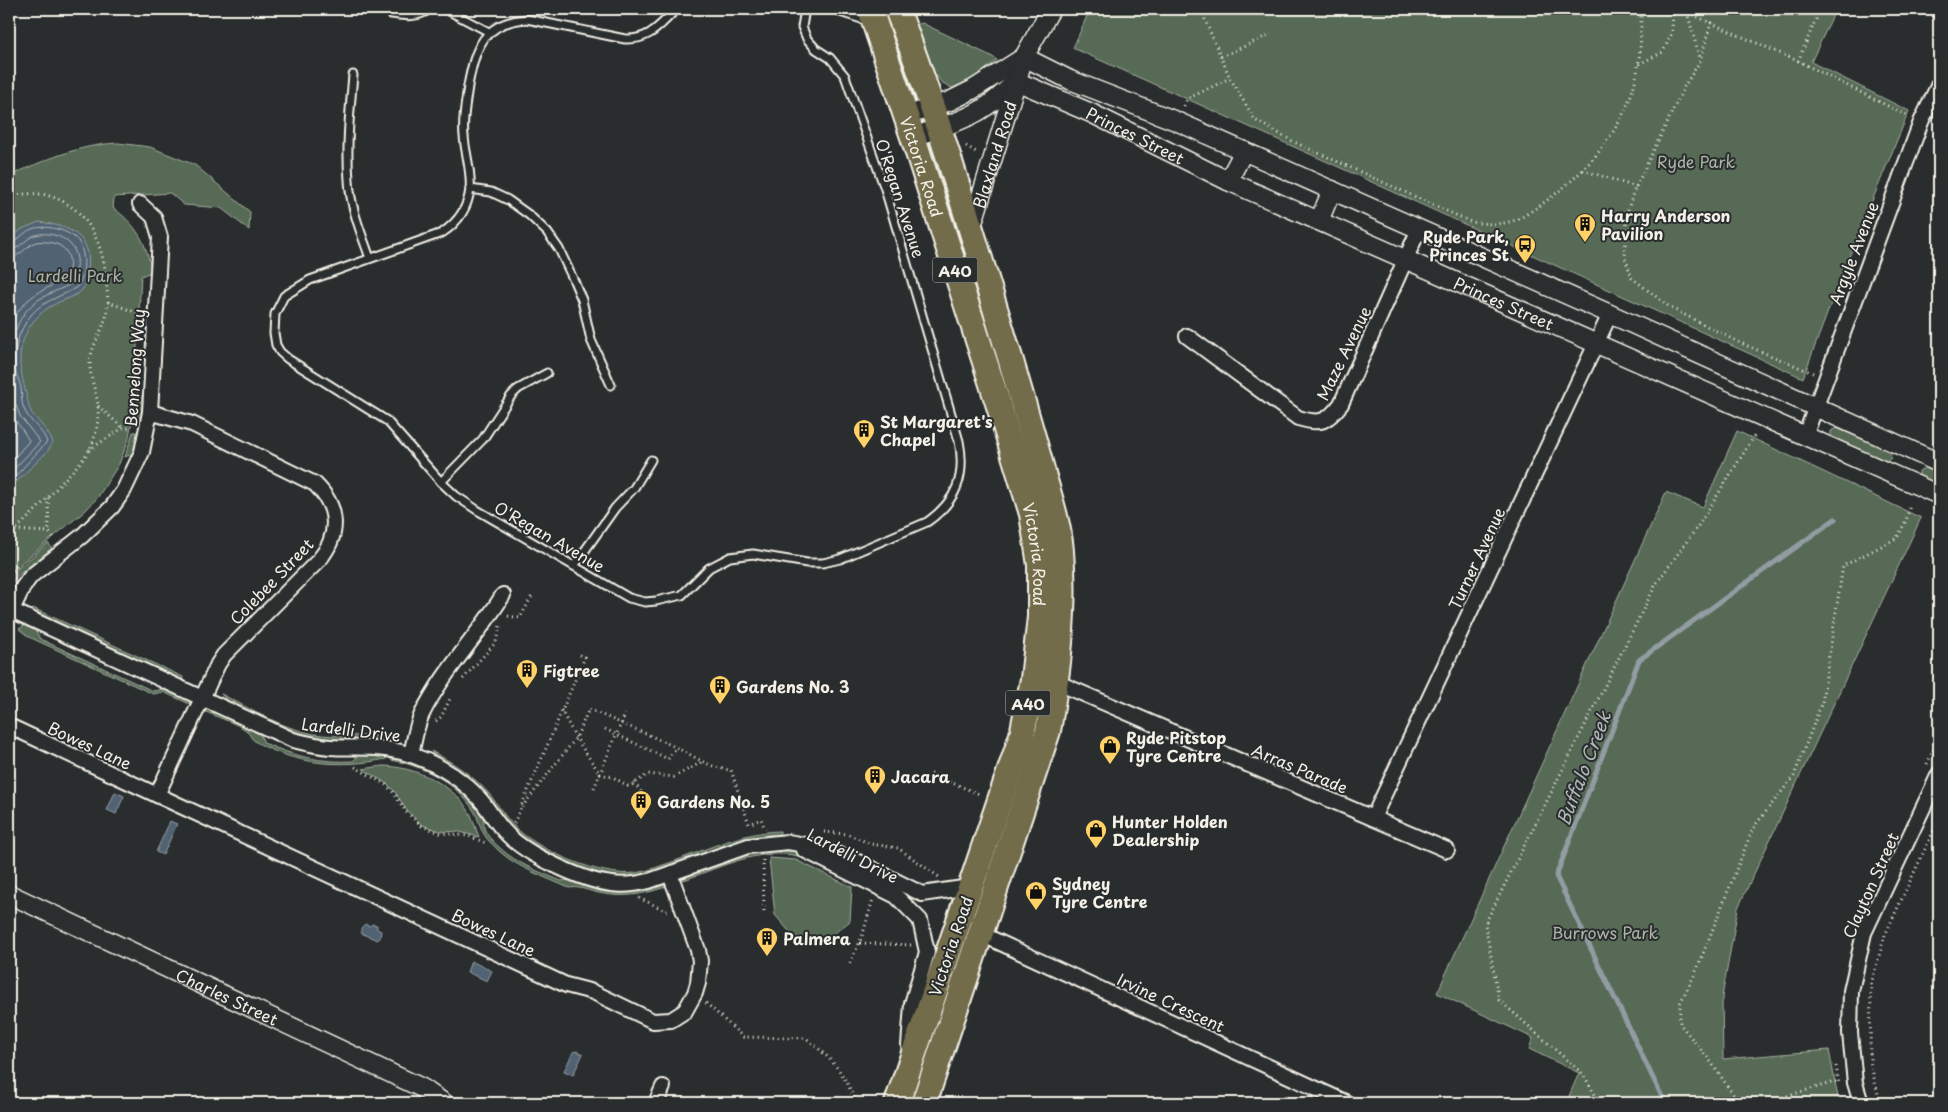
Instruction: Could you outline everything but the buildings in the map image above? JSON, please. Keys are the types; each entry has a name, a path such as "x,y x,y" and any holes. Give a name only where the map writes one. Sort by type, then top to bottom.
{"highway":[{"name":"Victoria Road","path":"897,9 971,229 1052,503 1061,548 1064,595 1056,682 1048,731 979,933 924,1103"},
{"name":"Victoria Road","path":"871,14 995,393 1032,514 1040,566 1039,626 1033,678 1022,735 897,1103"}],"street":[{"path":"842,9 871,14"},
{"name":"Blaxland Road","path":"971,229 1024,57 1051,9"},
{"name":"Blaxland Road","path":"909,126 935,118 972,90 1024,57"},
{"name":"Princes Street","path":"1024,57 1070,80 1176,121 1332,190 1816,406 1939,463"},
{"name":"Blaxland Road","path":"935,118 957,122 980,111 996,100 1016,81"},
{"name":"Princes Street","path":"1016,81 1091,113 1228,181 1319,222 1939,495"},
{"name":"Argyle Avenue","path":"1804,436 1921,122 1939,84"},
{"path":"1228,181 1244,151"},
{"path":"1319,222 1332,190"},
{"name":"Bennelong Way","path":"10,609 31,576 82,536 112,507 134,472 142,452 148,430 150,412 160,238 154,217 140,204"},
{"name":"Maze Avenue","path":"1187,336 1298,418 1313,423 1329,419 1341,404 1419,229"},
{"name":"Turner Avenue","path":"1373,818 1610,314"},
{"name":"Colebee Street","path":"150,412 192,424 306,478 323,492 329,501 334,516 334,532 326,552 224,656 202,698"},
{"path":"411,755 422,716 443,676 491,615 504,595"},
{"name":"Lardelli Drive","path":"10,609 293,740 327,747 378,748 411,755 442,769 465,785 480,799 506,834 517,843 529,852 587,879 624,885 649,881 748,846 788,842 817,847 858,862 922,894 970,887"},
{"name":"Arras Parade","path":"1056,682 1447,850"},
{"path":"157,795 202,698"},
{"name":"Bowes Lane","path":"9,726 566,985 593,992 662,1022 679,1016 685,1011 695,993 700,972 698,950 670,874"},
{"name":"Clayton Street","path":"1861,1103 1855,1083 1850,1033 1851,991 1864,933 1939,774"},
{"name":"Lardelli Drive","path":"788,842 896,896 920,920 927,952 912,1004 908,1070"},
{"name":"Charles Street","path":"9,894 415,1084 444,1103"},
{"name":"Irvine Crescent","path":"979,933 1347,1103"},
{"path":"656,1103 663,1087"}],"lane":[{"path":"391,14 412,17 430,9"},
{"path":"445,9 489,32 500,24 512,20 526,19 635,40 650,35 677,9"},
{"name":"O'Regan Avenue","path":"489,32 477,50 466,101 463,134 470,189 464,212 450,227 430,237 310,280 284,296 275,314 276,345 280,352 300,368 387,421 441,482 456,496 629,598 645,602 682,595 710,568 719,562 736,556 753,554 815,564 840,559 927,522 945,507 957,487 962,464 959,441 885,188 845,76 830,58 816,49 807,39 802,28 805,9"},
{"path":"353,75 348,141 349,181 356,217 370,258"},
{"path":"470,189 491,192 508,200 529,215 559,249 582,300 591,340 611,385"},
{"path":"441,482 483,439 518,388 548,373"},
{"path":"574,566 615,508 634,488 651,460"}],"path":[{"path":"1202,9 1230,78 1255,120 1294,142 1471,222 1496,225 1520,218 1551,198 1583,170 1606,140 1621,117 1632,93 1639,64 1641,9"},
{"path":"1639,64 1663,52 1672,33 1673,9"},
{"path":"1798,61 1816,19 1815,9"},
{"path":"1686,10 1798,61 1921,122"},
{"path":"1686,10 1700,61"},
{"path":"1711,23 1700,61 1684,87 1636,187 1627,213 1625,258 1632,278 1671,308 1738,342 1825,378"},
{"path":"1221,57 1271,34"},
{"path":"1184,106 1187,99 1230,78"},
{"path":"962,143 976,152"},
{"path":"1583,170 1636,187"},
{"path":"9,195 34,193 52,196 84,217 95,235 103,257 108,302 105,320 91,353 90,367 98,406 94,438 89,450 82,461 48,498 9,536"},
{"path":"108,302 140,314 140,323"},
{"path":"98,406 123,428"},
{"path":"130,436 133,422"},
{"path":"89,450 123,428 148,430"},
{"path":"1600,1103 1584,1074 1499,1000 1485,924 1656,584 1698,526 1754,435"},
{"path":"48,498 49,532 54,538"},
{"path":"1738,1103 1711,1062 1680,1024 1680,1004 1695,974 1754,828 1794,776 1822,702 1843,566 1896,538 1906,521 1910,505"},
{"path":"14,530 49,532"},
{"path":"47,543 59,533"},
{"path":"9,574 21,564"},
{"path":"504,617 510,615 520,618 532,596"},
{"path":"458,686 496,642 502,622"},
{"path":"510,819 514,824 585,658 580,655"},
{"path":"434,723 441,717 454,692"},
{"path":"522,807 576,738 589,709 676,748 702,762 722,770 731,770 749,824 761,819 766,830 760,830"},
{"path":"562,710 576,738 600,774 613,777 628,786 648,774 674,777 702,762"},
{"path":"594,788 624,714"},
{"path":"604,729 668,759 676,748"},
{"path":"355,767 386,785 394,793 406,812 422,826 440,832 470,836 488,844"},
{"path":"931,774 979,794"},
{"path":"634,784 647,799"},
{"path":"1880,1103 1870,1060 1871,984 1885,935 1939,819"},
{"path":"815,832 847,834 870,844 898,848 945,881"},
{"path":"763,857 764,912"},
{"path":"850,963 860,943 874,896"},
{"path":"636,897 676,915"},
{"path":"860,943 914,945"},
{"path":"695,993 743,1037 806,1038 833,1063 847,1080 856,1103"},
{"path":"1763,1103 1838,1081"}],"green space":[{"name":"Ryde Park","path":"1090,9 1836,9 1811,62 1909,111 1842,274 1803,378 1073,48"},
{"path":"922,23 997,60 975,78 952,88 941,82 932,70 916,25"},
{"name":"Lardelli Park","path":"118,143 150,147 195,165 250,212 249,230 221,208 184,205 170,193 114,197 113,208 140,235 147,252 151,272 141,276 133,417 128,441 119,464 98,497 85,511 9,573 9,176 75,150"},
{"path":"137,391 143,398 141,425 134,424"},
{"path":"1836,428 1886,448 1891,458 1886,462 1881,461 1835,440 1831,437 1831,431"},
{"name":"Burrows Park","path":"1737,431 1921,518 1738,908 1722,997 1723,1059 1829,1050 1839,1103 1566,1103 1579,1073 1529,1049 1533,1038 1437,993 1666,492 1703,507"},
{"path":"133,432 140,432 132,454 125,457"},
{"path":"1924,468 1939,473 1939,487 1919,476 1919,471"},
{"path":"48,543 52,548 16,577 9,588 9,576"},
{"path":"33,608 183,677 182,681 42,615"},
{"path":"25,625 36,631 40,639 153,691 163,689 189,701 190,704 163,692 153,694 29,637 19,629"},
{"path":"221,694 266,717 302,731 323,735 388,737 388,741 329,739 298,734 230,703"},
{"path":"207,709 260,734 264,743 296,755 330,761 353,761 359,755 386,757 386,759 336,764 287,756 256,742 246,730 204,711"},
{"path":"431,751 456,765 478,782 511,823 524,835 554,853 588,867 605,871 635,873 753,834 780,831 780,834 745,839 728,844 646,874 623,877 600,874 579,867 554,855 521,835 507,823 477,785 466,775 440,759"},
{"path":"391,757 431,770 454,785 465,794 482,816 486,833 490,839 507,854 529,867 561,881 575,882 607,892 632,892 664,885 665,887 632,895 608,895 580,888 569,888 532,872 514,862 489,841 480,827 474,811 458,792 427,771 391,760"},
{"path":"382,766 407,769 445,786 464,804 471,815 479,837 460,832 440,831 422,825 407,811 395,792 387,784 363,769"},
{"path":"774,850 806,855 897,903 914,923 895,905 870,890 806,858 774,854 759,856 729,863 684,880 683,878 750,854"},
{"path":"769,858 796,860 852,887 850,921 827,939 794,937 775,915"}],"water":[{"path":"39,222 60,226 77,234 83,240 89,258 87,279 81,291 50,307 38,316 29,328 23,341 20,364 30,409 53,442 48,451 9,489 9,240 22,229"},
{"path":"115,792 124,796 116,814 107,810"},
{"path":"170,821 177,824 163,855 156,852"},
{"path":"365,924 369,926 377,925 377,929 381,931 380,938 377,940 361,933 361,928"},
{"path":"471,961 492,971 487,981 467,972"},
{"path":"576,1051 583,1054 573,1075 564,1071 573,1052"}],"waterway":[{"name":"Buffalo Creek","path":"1665,1103 1556,876 1639,660 1835,519"}],"place":[{"name":"Harry Anderson Pavilion","path":"1585,243"},
{"name":"Ryde Park, Princes St","path":"1525,264"},
{"name":"St Margaret's Chapel","path":"864,449"},
{"name":"Figtree","path":"527,689"},
{"name":"Gardens No. 3","path":"720,705"},
{"name":"Ryde Pitstop Tyre Centre","path":"1110,765"},
{"name":"Jacara","path":"875,795"},
{"name":"Gardens No. 5","path":"641,820"},
{"name":"Hunter Holden Dealership","path":"1096,849"},
{"name":"Sydney Tyre Centre","path":"1036,911"},
{"name":"Palmera","path":"767,957"}]}
